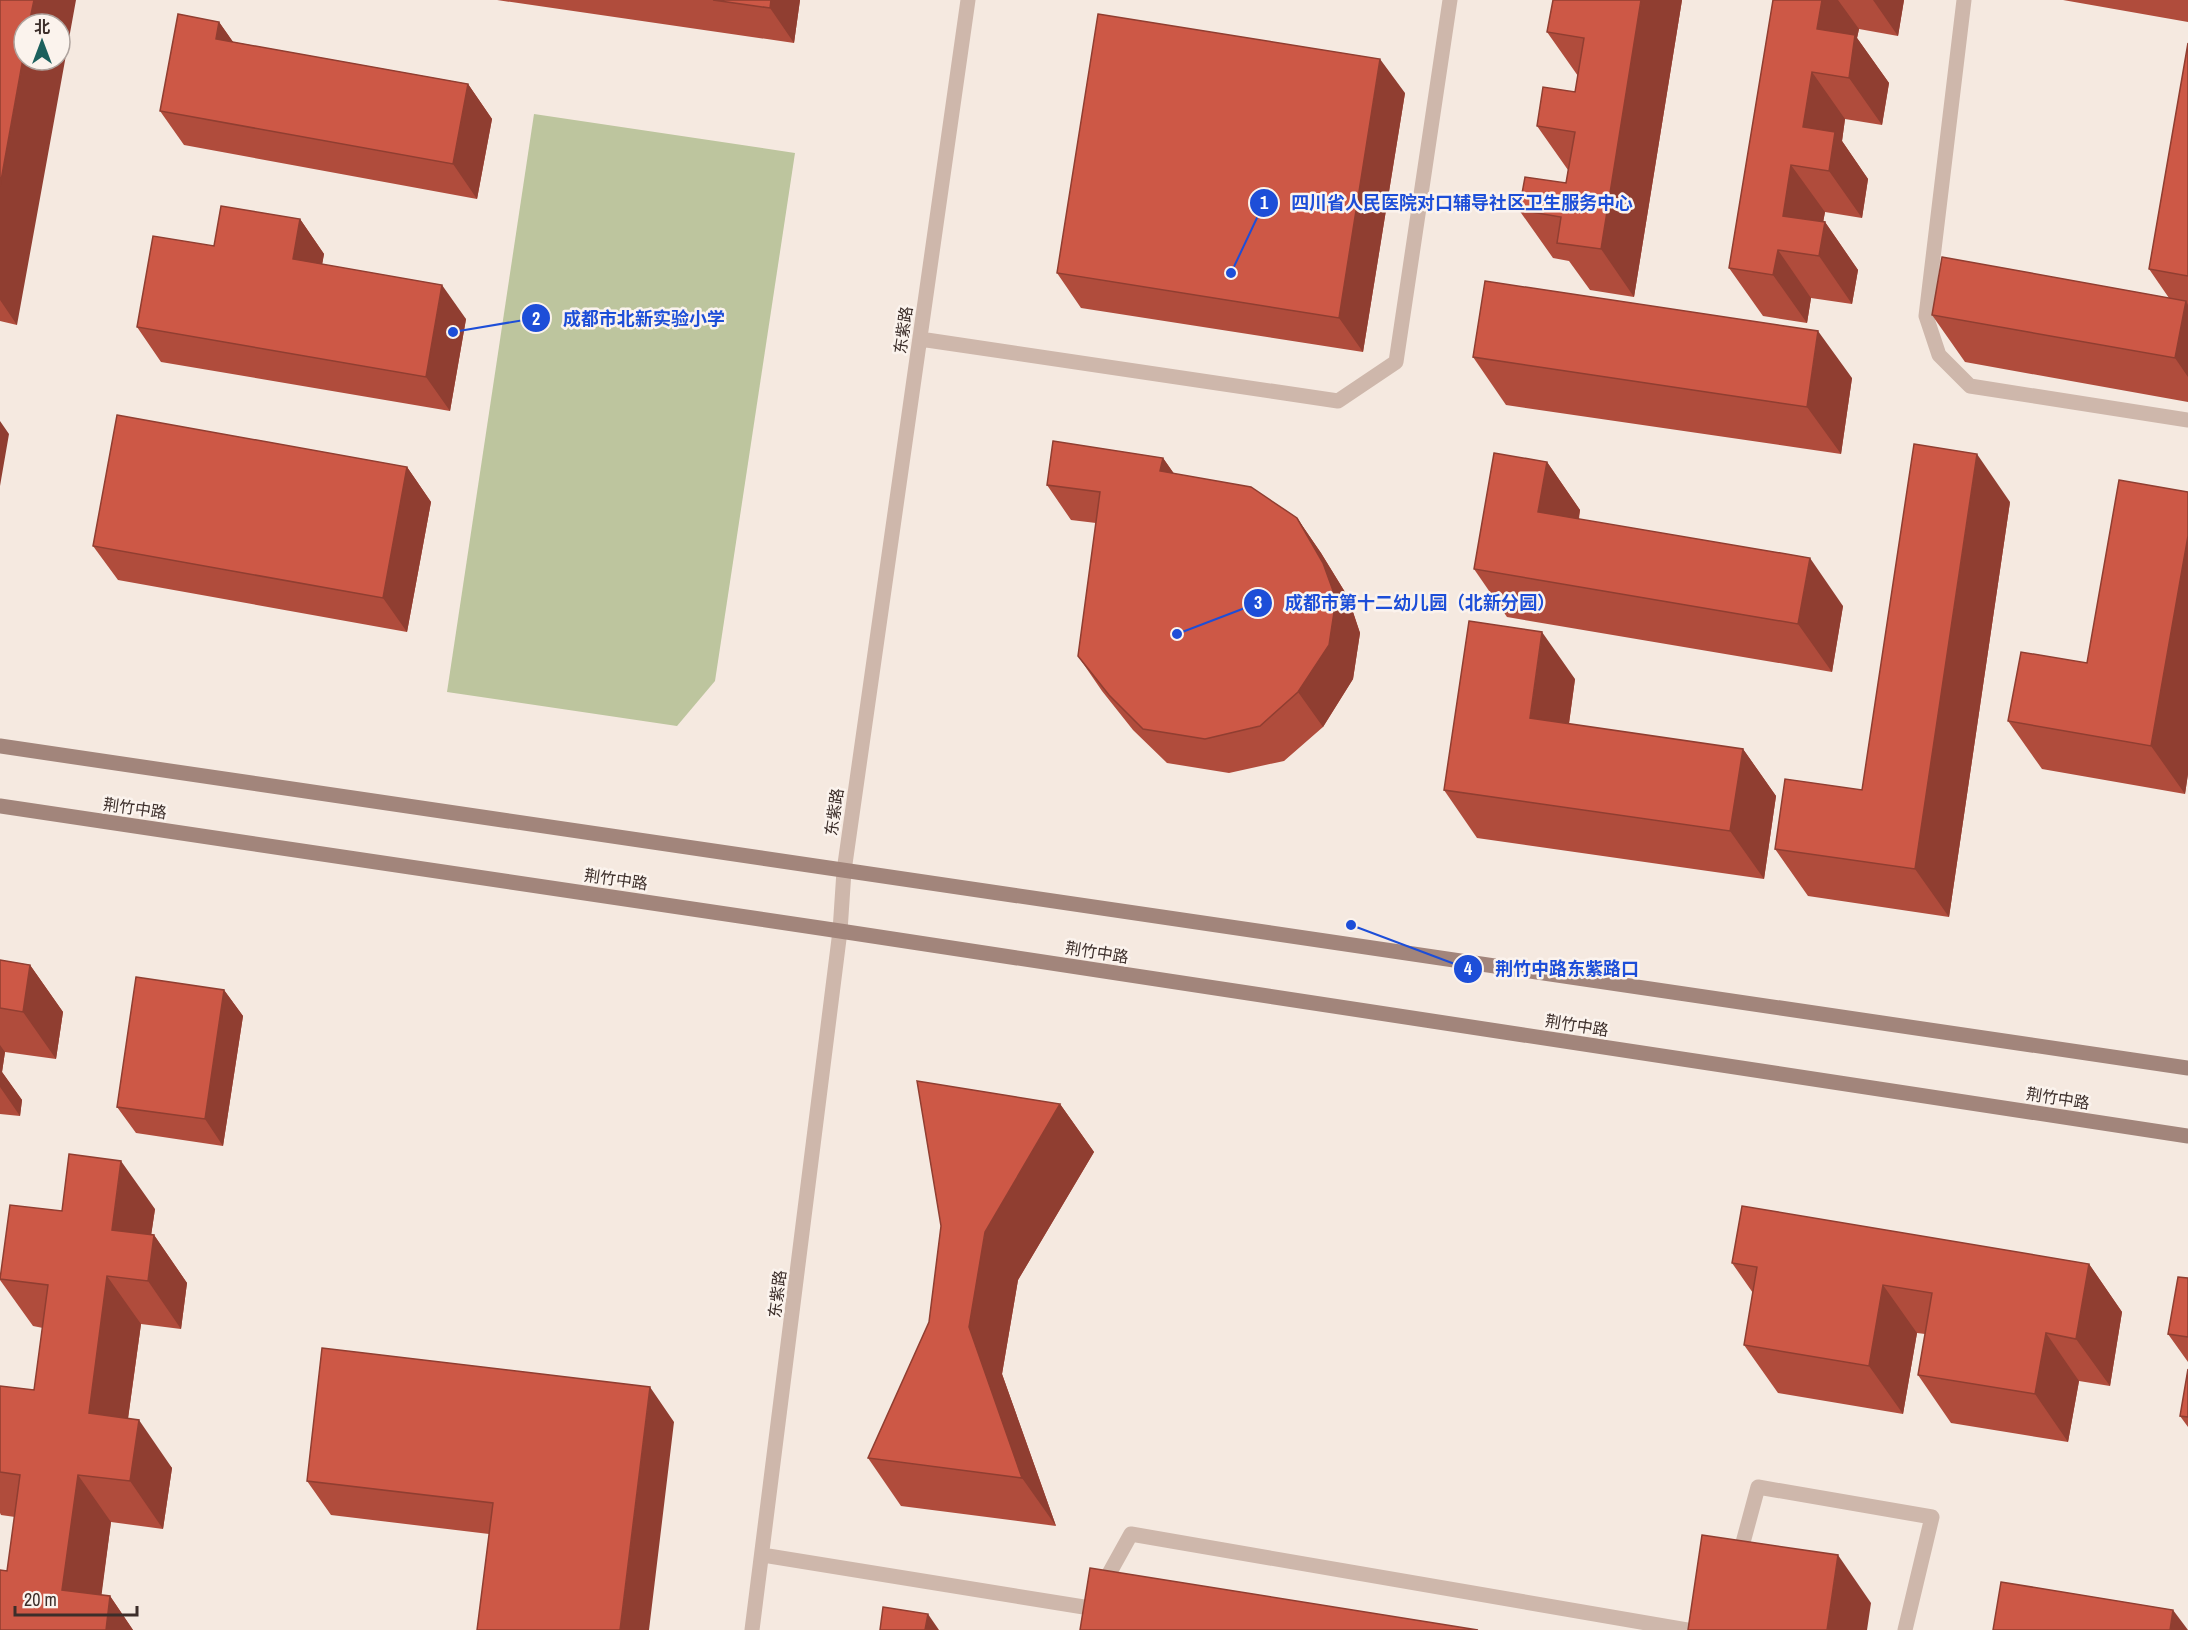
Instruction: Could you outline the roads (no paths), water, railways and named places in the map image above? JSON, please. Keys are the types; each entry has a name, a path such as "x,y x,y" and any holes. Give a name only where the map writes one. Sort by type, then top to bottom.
{"main road":[{"path":"0,746 2188,1068"},
{"name":"荆竹中路","path":"0,806 2188,1136"}],"street":[{"name":"东紫路","path":"752,1630 840,931 844,871 968,0"},
{"path":"920,339 1338,401 1396,362 1450,0"},
{"path":"1964,0 1926,316 1939,355 1970,386 2188,420"},
{"path":"1734,1575 1758,1487 1932,1517 1905,1630"},
{"path":"762,1555 1090,1608 1131,1534 1687,1630"}],"place":[{"name":"四川省人民医院对口辅导社区卫生服务中心","path":"1231,273"},
{"name":"成都市北新实验小学","path":"453,332"},
{"name":"成都市第十二幼儿园（北新分园）","path":"1177,634"},
{"name":"荆竹中路东紫路口","path":"1351,925"}]}
